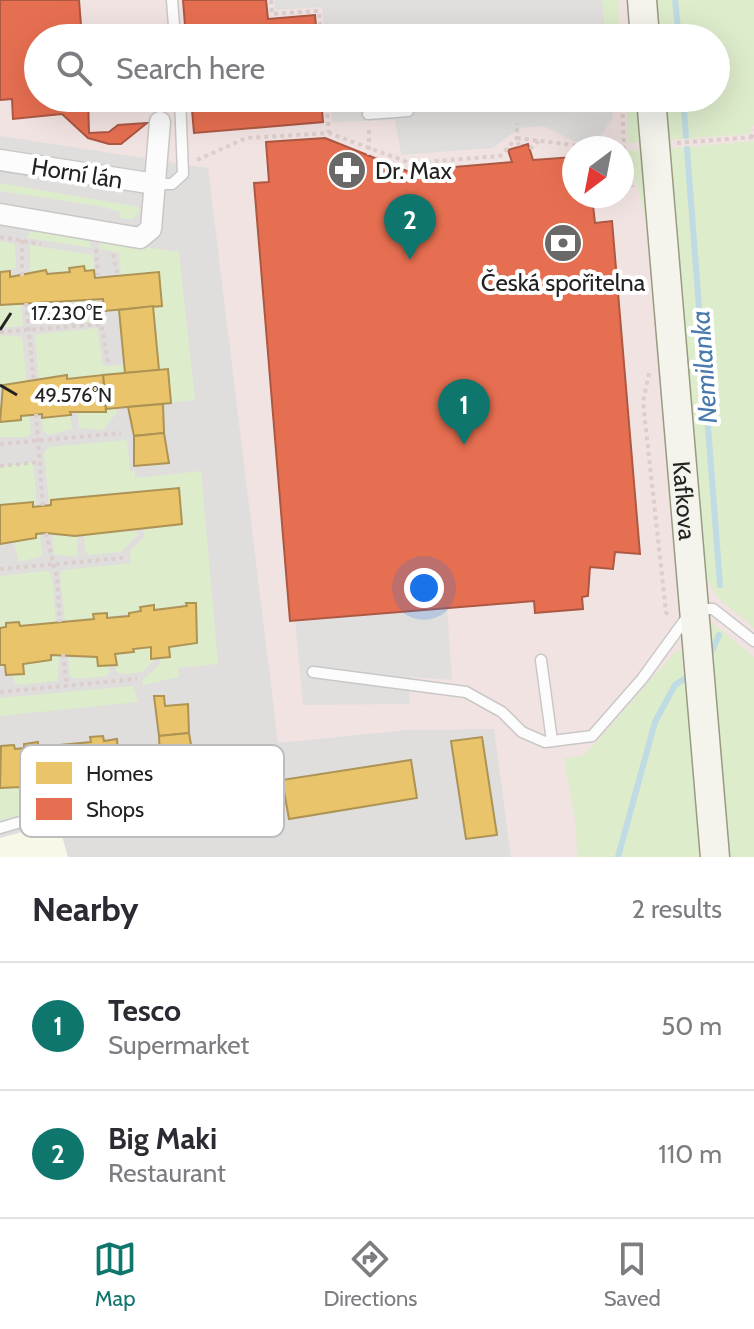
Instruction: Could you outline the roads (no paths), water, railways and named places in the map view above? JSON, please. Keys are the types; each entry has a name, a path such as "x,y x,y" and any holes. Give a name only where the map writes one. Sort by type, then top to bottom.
{"street":[{"path":"642,0 644,24"},
{"name":"Kafkova","path":"652,112 715,857"},
{"path":"0,214 140,238 151,229 160,122"},
{"name":"Horní lán","path":"0,160 155,184"}],"lane":[{"path":"172,0 174,24"},
{"path":"155,184 176,182 184,162 181,112"},
{"path":"368,114 395,112"},
{"path":"313,672 466,692 502,712 522,732 552,741 592,736 642,679 693,609 713,609 754,641"},
{"path":"541,660 552,741"},
{"path":"0,828 20,822"}],"waterway":[{"name":"Nemilanka","path":"675,0 678,24"},
{"name":"Nemilanka","path":"684,112 686,136"},
{"name":"Nemilanka","path":"687,149 720,585"},
{"name":"Nemilanka","path":"712,651 719,635"},
{"name":"Nemilanka","path":"618,857 655,722 675,685 690,675"}],"place":[{"name":"Dr. Max","path":"347,170"},
{"name":"Česká spořitelna","path":"563,243"},
{"name":"Big Maki","path":"410,260"},
{"name":"Tesco","path":"464,445"}]}
